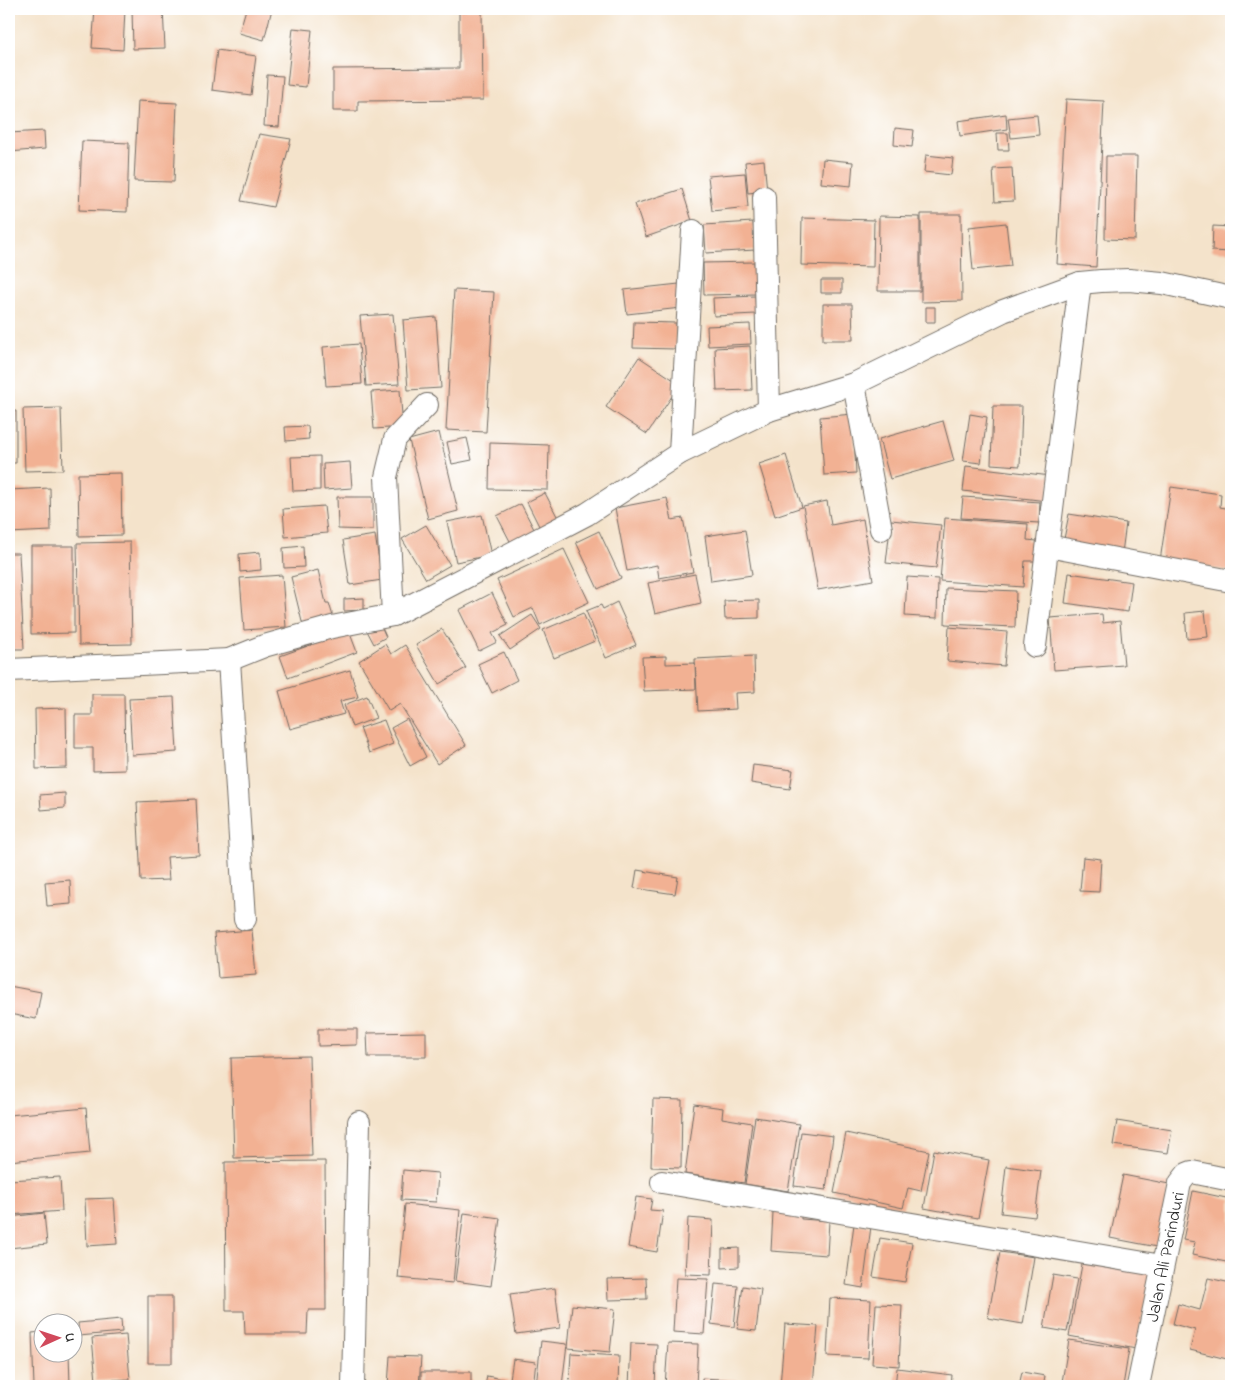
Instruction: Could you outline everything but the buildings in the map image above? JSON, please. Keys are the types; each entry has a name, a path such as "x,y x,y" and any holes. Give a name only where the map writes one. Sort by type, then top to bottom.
{"street":[{"path":"764,197 769,410"},
{"path":"680,454 693,231"},
{"path":"9,670 229,660 264,646 332,627 393,615 588,514 680,454 769,410 854,384 1003,311 1080,283 1129,280 1162,283 1231,298"},
{"path":"1034,646 1080,283"},
{"path":"854,384 881,528"},
{"path":"393,615 386,477 395,439 427,405"},
{"path":"1048,546 1231,581"},
{"path":"229,660 246,919"},
{"path":"353,1386 359,1122"},
{"name":"Jalan Ali Parinduri","path":"1138,1386 1180,1183 1187,1174 1197,1172 1231,1180"},
{"path":"662,1182 1162,1266"}]}
